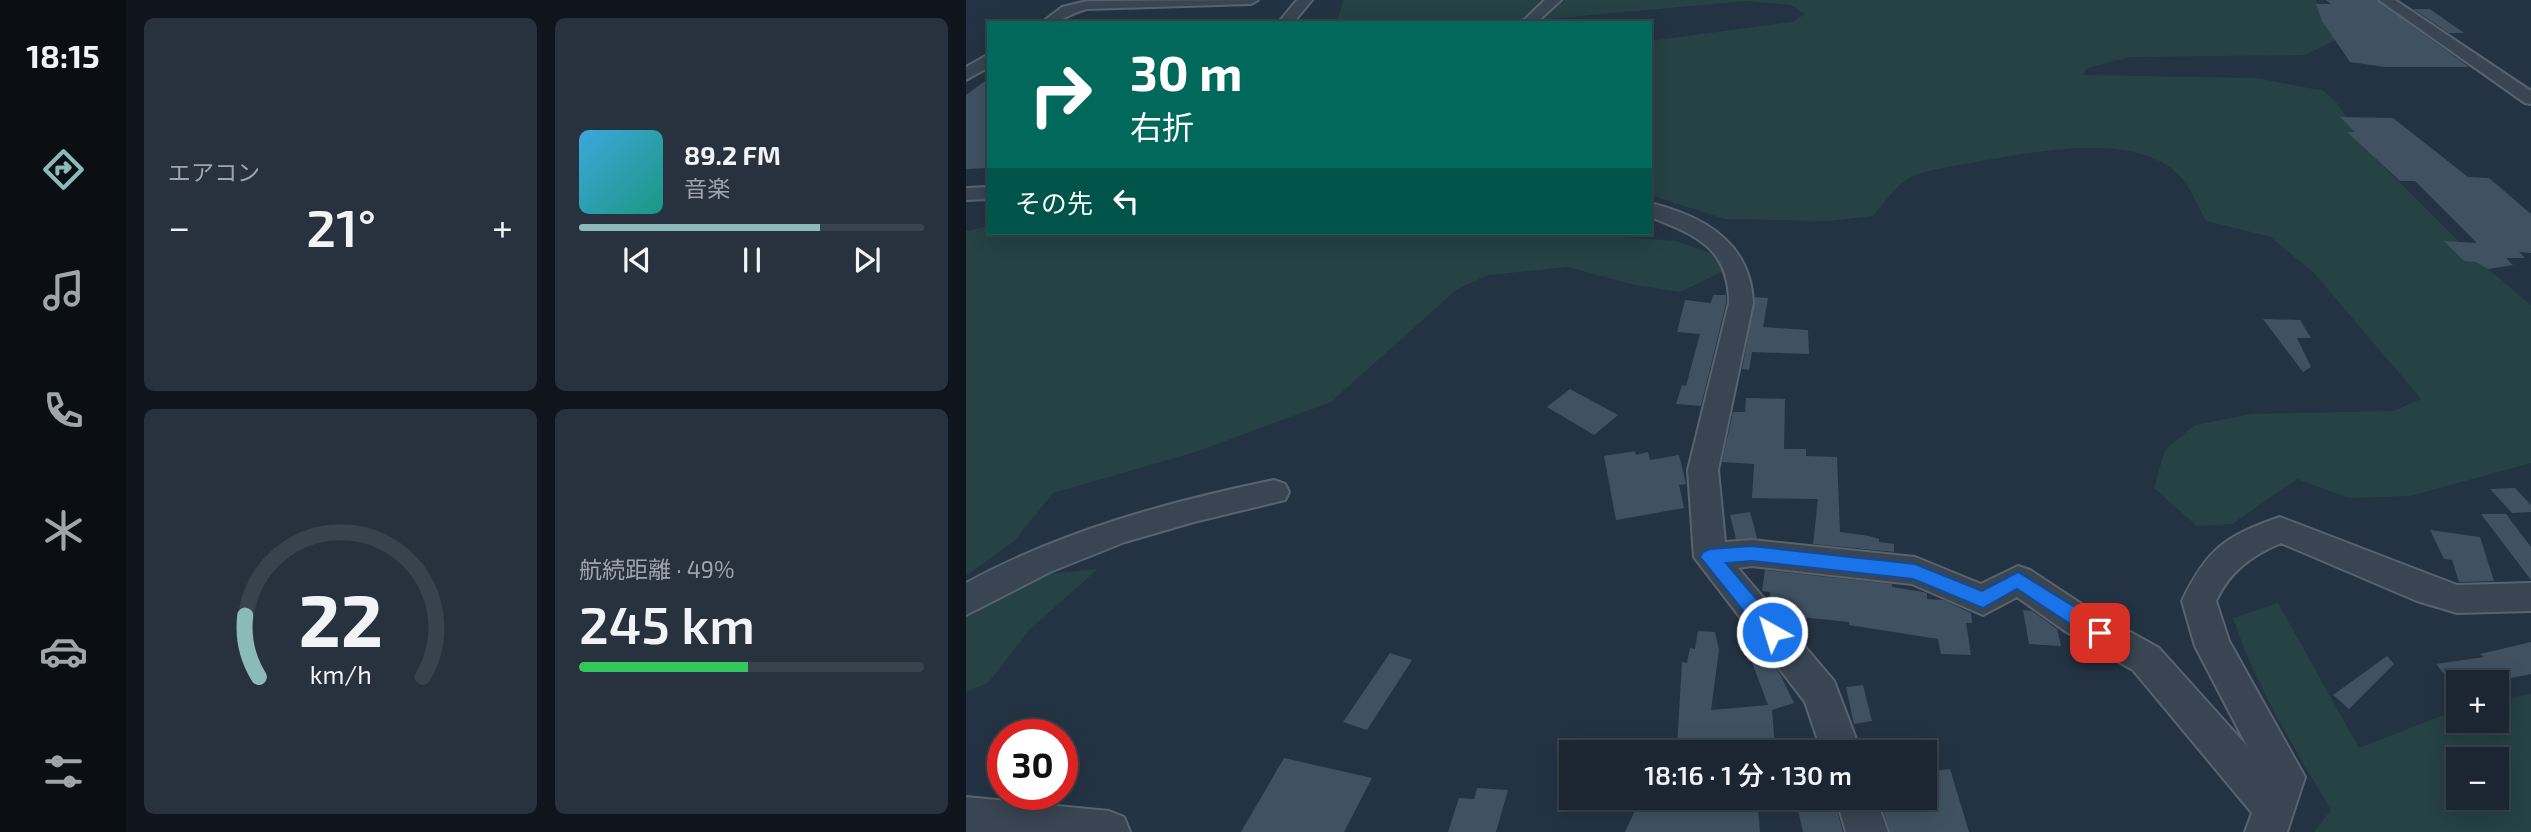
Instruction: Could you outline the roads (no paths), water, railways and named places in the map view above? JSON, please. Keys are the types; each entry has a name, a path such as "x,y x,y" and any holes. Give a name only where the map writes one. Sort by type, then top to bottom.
{"street":[{"path":"1051,21 1067,10 1087,5 1251,0"},
{"path":"1287,21 1305,0"},
{"path":"1530,21 1554,0"},
{"path":"2386,0 2531,99"},
{"path":"966,75 987,60"},
{"path":"966,194 987,193"},
{"path":"1652,210 1693,225 1719,242 1741,276 1743,305 1735,328 1703,470 1710,557 1821,693 1837,740"},
{"path":"966,600 1026,568 1114,534 1222,502 1274,492"},
{"path":"2270,819 2285,777 2213,646 2199,601 2209,577 2227,555 2280,530 2428,591 2457,599 2531,597"},
{"path":"1710,557 1752,554 1915,571 1983,600 2018,580 2077,620 2146,659 2270,819"},
{"path":"1860,810 1867,832"},
{"path":"966,818 1109,832"}]}
